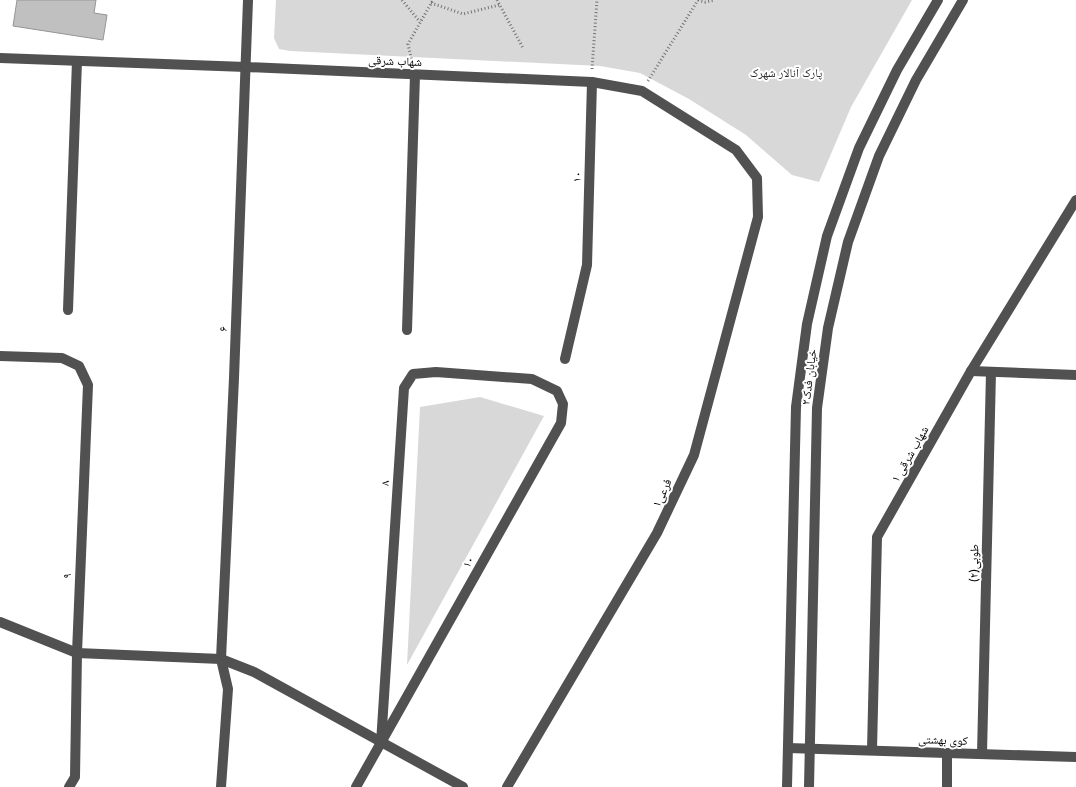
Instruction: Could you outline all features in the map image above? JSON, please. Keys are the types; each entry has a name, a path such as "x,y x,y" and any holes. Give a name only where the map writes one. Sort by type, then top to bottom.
{"street":[{"name":"۶","path":"221,787 228,689 221,659 248,0"},
{"name":"خیابان فدک۲","path":"788,787 796,407 807,324 827,236 859,148 897,70 938,0"},
{"name":"خیابان فدک۲","path":"809,787 817,408 828,328 848,242 879,156 916,80 963,0"},
{"name":"شهاب شرقی","path":"0,58 592,82 642,91 736,150 757,178"},
{"path":"68,310 77,61"},
{"path":"407,330 415,74"},
{"name":"۱۰","path":"564,359 587,265 592,82"},
{"name":"فرعی۱","path":"507,787 657,533 694,455 758,217 757,178"},
{"name":"شهاب شرقی ۱","path":"872,750 877,537 971,371 1076,200"},
{"name":"۹","path":"0,356 62,358 79,366 88,385 77,653 75,777 70,787"},
{"path":"971,371 1076,375"},
{"name":"۸","path":"381,743 404,388 413,374 436,372 532,379 557,391"},
{"name":"طوبی(۲)","path":"982,754 991,372"},
{"name":"۱۰","path":"356,787 561,423 563,404 557,391"},
{"path":"0,622 77,653 221,659 254,672 463,787"},
{"name":"کوی بهشتی","path":"788,748 1076,757"},
{"path":"947,787 948,753"}],"path":[{"path":"402,0 420,22"},
{"path":"497,0 522,48"},
{"path":"592,82 596,0"},
{"path":"642,91 698,0 705,2 715,0"},
{"path":"415,74 408,44 432,2 463,14 499,5"}],"green space":[{"name":"پارک آنالار شهرک","path":"276,0 912,0 851,107 819,182 792,175 746,135 689,99 640,73 600,66 279,49 274,38"},
{"path":"480,397 544,416 407,665 420,407"}],"building":[{"path":"17,0 96,0 94,13 107,15 103,40 13,26"}]}
